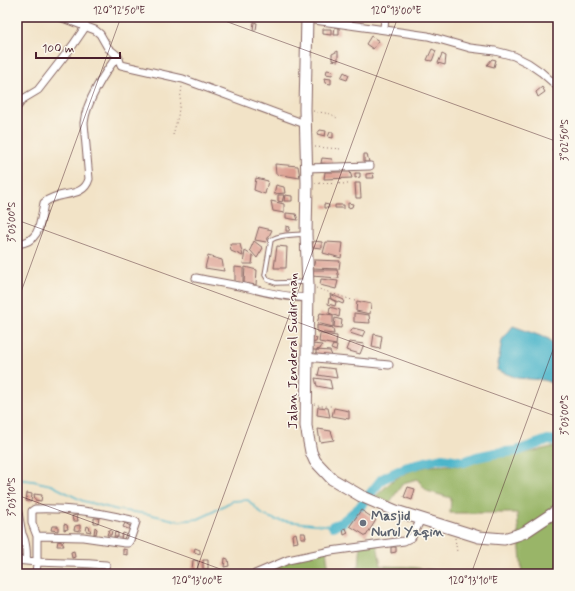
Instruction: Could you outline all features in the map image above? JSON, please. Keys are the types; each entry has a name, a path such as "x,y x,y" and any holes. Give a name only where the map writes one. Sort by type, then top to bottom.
{"highway":[{"name":"Jalan Jenderal Sudirman","path":"307,18 305,110 307,183 306,426 310,452 315,461 332,479 361,496 396,511 479,537 504,539 525,532 558,510"}],"street":[{"path":"60,17 95,30 100,34 108,48 118,56 121,65 183,79 306,124"},
{"path":"384,29 385,17"},
{"path":"307,18 428,36 470,48 494,51 514,56 541,72 558,87"},
{"path":"17,107 23,99 38,90 86,26"},
{"path":"17,244 30,241 35,236 39,228 44,203 46,201 54,197 76,193 85,188 88,184 89,179 84,122 85,115 105,73 118,56"},
{"path":"306,168 370,166"},
{"path":"196,278 248,288 262,293 307,298"},
{"path":"306,357 389,366"},
{"path":"17,507 19,534 25,543 26,562"},
{"path":"36,574 38,563 37,536 32,523 32,511 35,509 82,511 109,515 136,522 128,543 83,537 37,536"},
{"path":"255,574 288,560 404,541 412,537 421,519"},
{"path":"17,560 38,563 74,562 106,565"}],"lane":[{"path":"306,234 275,237 271,240 265,274 268,280 276,283 307,284"}],"path":[{"path":"173,135 178,116 183,79"},
{"path":"305,110 331,114 337,118"},
{"path":"306,147 341,149"},
{"path":"307,183 348,184"},
{"path":"307,284 355,301"},
{"path":"306,402 322,406 333,406"},
{"path":"454,529 457,552"}],"green space":[{"path":"558,447 558,574 522,574 517,513 450,513 451,498 427,491 417,479 403,483 390,502 375,497 393,480 412,470 429,466 462,466 493,457 526,453"},
{"path":"361,543 377,544 381,566 408,567 452,574 338,574 359,567"},
{"path":"326,548 329,574 258,574 305,554"}],"water":[{"path":"513,326 549,339 554,347 558,345 558,386 544,380 517,378 497,370 502,340"}],"building":[{"path":"254,22 257,23 256,30 253,30"},
{"path":"335,27 339,28 339,35 334,35"},
{"path":"323,29 331,29 331,35 323,34"},
{"path":"371,36 379,41 373,49 366,44"},
{"path":"432,49 436,51 432,61 427,60"},
{"path":"338,51 338,61 332,60 332,54"},
{"path":"442,54 446,56 445,65 438,63"},
{"path":"492,59 496,60 494,67 487,65"},
{"path":"327,70 333,71 332,75 326,74"},
{"path":"344,72 349,75 347,80 341,78"},
{"path":"324,78 331,79 331,84 325,83"},
{"path":"542,87 545,92 538,97 536,92"},
{"path":"320,130 326,131 325,136 317,134"},
{"path":"330,132 333,132 333,138 328,137"},
{"path":"556,141 558,142 558,153 552,151"},
{"path":"364,154 367,154 369,162 364,162"},
{"path":"322,158 332,159 333,164 321,163"},
{"path":"275,164 298,166 300,178 276,174"},
{"path":"325,172 350,172 352,178 324,179"},
{"path":"355,173 360,173 360,177 355,178"},
{"path":"373,173 374,178 366,178 366,174"},
{"path":"256,178 268,181 265,194 254,190"},
{"path":"355,183 360,183 361,198 356,198"},
{"path":"276,185 284,187 285,193 274,194"},
{"path":"278,195 284,195 282,202 278,201"},
{"path":"285,195 292,196 292,201 284,201"},
{"path":"271,201 284,204 284,213 273,211"},
{"path":"348,203 353,204 352,207 348,208"},
{"path":"324,204 329,205 329,208 324,208"},
{"path":"335,205 344,205 344,208 335,208"},
{"path":"286,213 296,214 298,220 286,218"},
{"path":"286,226 290,227 289,231 286,231"},
{"path":"259,227 272,230 266,242 255,240"},
{"path":"254,241 263,248 257,258 250,250"},
{"path":"314,241 322,242 322,248 311,247"},
{"path":"326,242 343,243 341,258 323,253"},
{"path":"230,244 240,244 243,256 231,251"},
{"path":"277,246 287,247 286,268 274,268"},
{"path":"245,251 253,256 252,264 243,264"},
{"path":"208,256 222,260 224,271 205,268"},
{"path":"315,260 340,261 339,269 313,268"},
{"path":"235,267 243,268 243,284 235,282"},
{"path":"245,267 257,270 256,285 244,283"},
{"path":"311,270 337,270 339,278 311,276"},
{"path":"321,279 338,281 336,289 320,285"},
{"path":"330,294 344,300 343,304 331,299"},
{"path":"329,298 336,302 335,306 328,304"},
{"path":"357,301 371,304 370,314 356,311"},
{"path":"330,307 340,310 339,317 329,313"},
{"path":"320,313 333,315 333,327 317,323"},
{"path":"354,313 369,315 370,323 354,322"},
{"path":"335,318 342,320 341,328 334,327"},
{"path":"317,325 333,328 334,334 317,332"},
{"path":"353,328 365,331 362,337 350,333"},
{"path":"320,334 337,336 336,345 319,342"},
{"path":"374,334 382,336 380,349 372,347"},
{"path":"310,336 317,338 316,342 310,343"},
{"path":"349,342 364,344 360,354 346,350"},
{"path":"312,344 322,345 320,349 313,350"},
{"path":"333,345 337,346 336,351 331,349"},
{"path":"316,350 330,351 333,358 316,356"},
{"path":"320,367 335,369 337,378 318,375"},
{"path":"315,378 330,380 332,389 317,386"},
{"path":"318,407 328,408 330,417 317,415"},
{"path":"334,408 349,411 349,419 332,416"},
{"path":"318,429 331,431 334,440 320,442"},
{"path":"408,487 415,489 412,500 404,497"},
{"path":"27,493 32,494 31,502 26,501"},
{"path":"34,494 42,495 41,501 35,500"},
{"name":"Masjid Nurul Yaqin","path":"361,510 376,520 366,536 350,526"},
{"path":"77,515 78,521 73,521 72,516"},
{"path":"94,518 99,518 98,523 94,523"},
{"path":"125,523 130,526 131,530 123,527"},
{"path":"64,524 67,525 68,529 64,530"},
{"path":"80,525 80,531 74,530 75,526"},
{"path":"52,526 58,526 58,531 51,530"},
{"path":"87,526 89,527 91,532 86,531"},
{"path":"95,527 97,529 96,534 94,534"},
{"path":"346,528 348,533 344,535 343,529"},
{"path":"109,530 112,531 111,535 107,535"},
{"path":"115,532 118,533 118,537 114,537"},
{"path":"123,533 126,534 124,539 121,538"},
{"path":"296,533 298,542 293,543 292,535"},
{"path":"301,533 305,533 306,538 301,538"},
{"path":"58,541 62,542 64,546 57,546"},
{"path":"391,547 396,547 396,552 391,553"},
{"path":"195,548 200,550 200,554 194,552"},
{"path":"123,549 127,550 127,555 123,554"},
{"path":"74,551 75,557 72,558 71,552"},
{"path":"225,558 228,559 229,566 224,567"},
{"path":"193,560 198,561 198,570 192,570"},
{"path":"203,560 208,560 208,569 203,569"}],"waterway":[{"path":"333,526 341,523 359,508 382,479 405,468 442,458 464,462 477,457 496,453 517,451 548,440 558,441"},
{"path":"17,479 51,485 83,501 118,510 148,514 179,521 198,519 232,501 248,500 263,515 276,520 333,526"}],"place":[{"name":"Masjid Nurul Yaqin","path":"363,523"}]}
